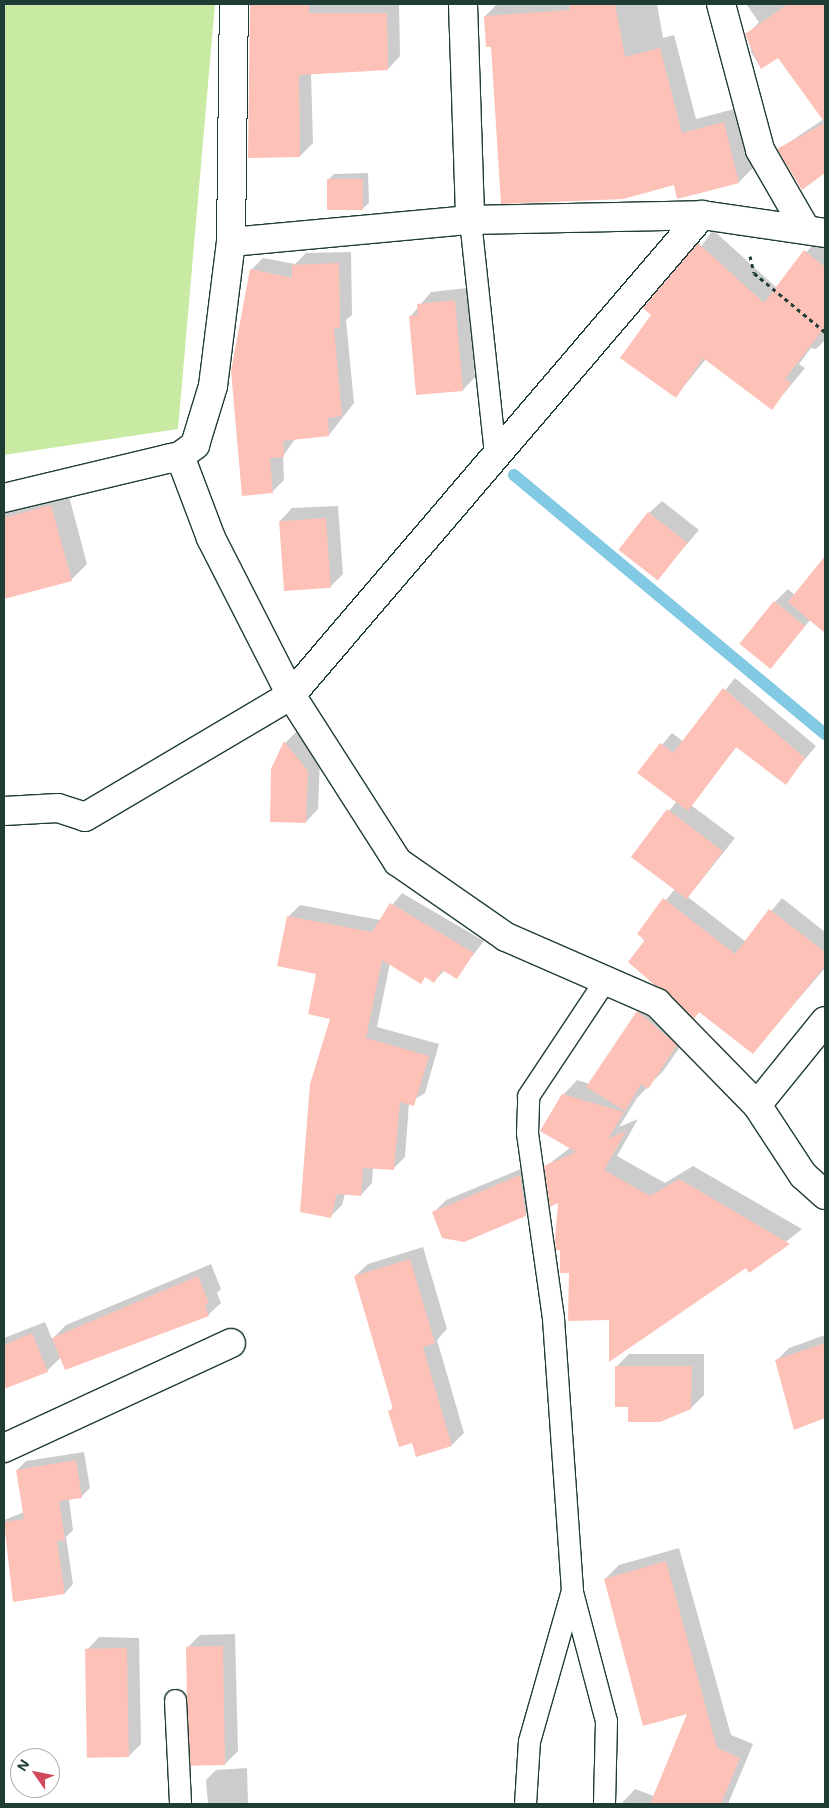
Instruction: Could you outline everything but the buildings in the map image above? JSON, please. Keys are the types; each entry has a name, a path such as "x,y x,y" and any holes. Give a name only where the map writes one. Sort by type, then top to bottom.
{"street":[{"path":"4,498 174,457 195,445 213,386 231,242 234,4"},
{"path":"463,4 470,220"},
{"path":"721,4 760,150 819,225"},
{"path":"231,242 470,220 702,215 819,225"},
{"path":"4,811 58,808 85,817 291,695 702,215"},
{"path":"174,457 211,538 291,695 398,862 506,937 658,1003 757,1105 803,1175 825,1195"},
{"path":"757,1105 825,1022"},
{"path":"4,1448 231,1343"}],"lane":[{"path":"470,220 495,455"},
{"path":"604,1804 606,1721 572,1590 553,1318 528,1133 528,1096 605,980"},
{"path":"525,1804 529,1742 572,1590"},
{"path":"175,1700 180,1804"}],"path":[{"path":"742,219 754,273 825,332"}],"green space":[{"path":"4,4 215,4 178,429 4,455"}],"waterway":[{"path":"514,475 825,734"}]}
